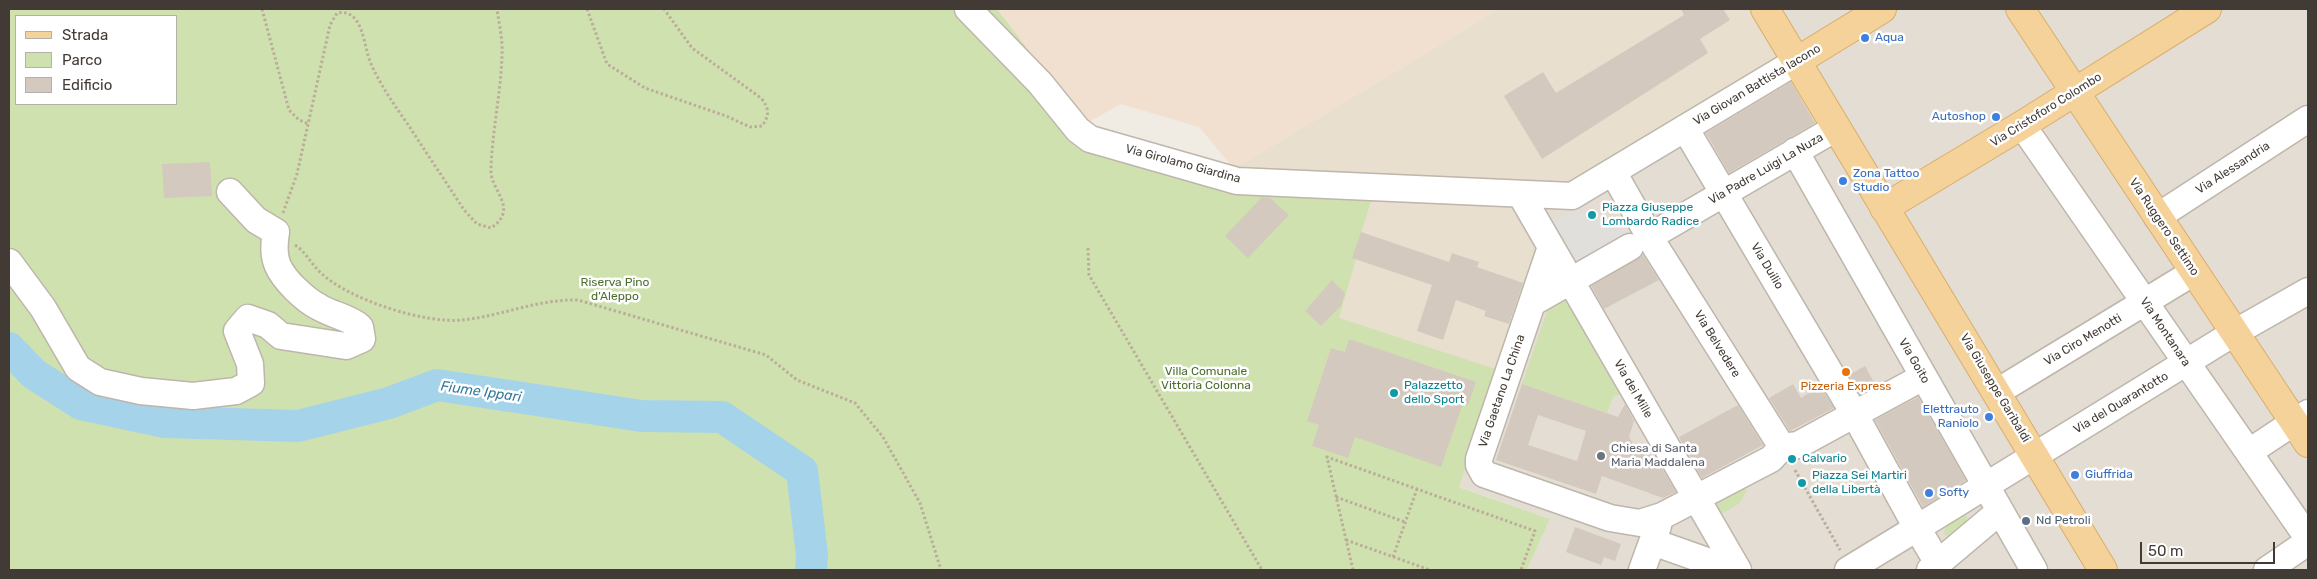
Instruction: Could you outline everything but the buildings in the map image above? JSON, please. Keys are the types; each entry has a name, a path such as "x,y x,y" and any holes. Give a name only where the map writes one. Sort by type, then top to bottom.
{"main road":[{"name":"Via Giuseppe Garibaldi","path":"1765,9 2103,570"},
{"name":"Via Giovan Battista Iacono","path":"1797,61 1882,9"},
{"name":"Via Ruggero Settimo","path":"2020,9 2234,333 2303,427"},
{"name":"Via Cristoforo Colombo","path":"1884,208 2022,125 2207,9"}],"street":[{"name":"Via Girolamo Giardina","path":"968,9 1040,83 1078,130 1090,139 1237,181 1572,196 1622,167"},
{"name":"Via Giovan Battista Iacono","path":"1622,167 1797,61"},
{"name":"Via Alessandria","path":"2157,217 2308,119"},
{"name":"Via Montanara","path":"2022,125 2308,538"},
{"name":"Via Duilio","path":"1685,128 1855,410 1917,528 1934,567"},
{"name":"Via Padre Luigi La Nuza","path":"1569,285 1651,239 1724,193 1836,128"},
{"name":"Via Goito","path":"1795,151 2034,570"},
{"name":"Via Belvedere","path":"1622,167 1651,239 1781,445"},
{"path":"9,262 43,308 78,368 100,382 141,391 193,396 236,391 251,383 250,364 237,331 248,318 268,325 281,336 346,346 362,339 360,327 353,320 317,307 300,294 278,267 274,249 276,232 256,220 230,192"},
{"name":"Via dei Mille","path":"1518,194 1551,247 1569,285 1738,570"},
{"path":"1532,303 1551,247"},
{"name":"Via Ciro Menotti","path":"1997,392 2146,303 2194,272"},
{"path":"1532,303 1569,285"},
{"name":"Via del Quarantotto","path":"1849,569 2234,333 2308,291"},
{"name":"Via Gaetano La China","path":"1532,303 1479,458 1482,472 1624,522 1640,523 1657,530"},
{"path":"1642,570 1657,530 1694,493 1771,459 1781,445 1798,445 1855,410 1924,377"},
{"path":"2249,452 2303,427"},
{"path":"1934,567 2000,511"},
{"path":"1657,530 1687,540 1718,536"},
{"path":"1657,530 1732,570"},
{"path":"2267,570 2308,542"}],"path":[{"path":"262,9 289,110 299,120 309,124"},
{"path":"497,9 502,54 490,173 502,198 503,212 499,222 491,228 477,224 464,210 390,98 370,63 359,25 352,14 345,11 337,13 330,25 297,174 276,232 301,249 321,273 362,298 414,316 461,320 553,300 578,300 766,355 797,380 855,403 883,436 920,503 941,570"},
{"path":"587,9 607,64 645,88 726,116 750,127 762,126 768,117 768,106 761,98 692,48 664,9"},
{"path":"1088,248 1089,275 1262,570"},
{"path":"1353,570 1327,457 1535,531 1521,570"},
{"path":"1795,470 1849,569"},
{"path":"1393,557 1417,489"},
{"path":"1336,497 1405,522"},
{"path":"1346,540 1430,570"}],"shaded area":[{"path":"997,9 1499,9 1234,169 1199,127 1121,104 1085,124"},
{"path":"1499,9 2308,9 2308,570 1527,570 1550,519 1351,448 1255,191"},
{"path":"1499,9 1752,9 1780,54 1569,182 1234,169"},
{"path":"1372,198 1516,205 1536,258 1498,370 1339,318 1353,258"},
{"path":"1578,209 1633,231 1577,262 1554,222"}],"green space":[{"name":"Riserva Pino d'Aleppo","path":"9,9 997,9 1085,124 1080,149 1218,186 1372,198 1353,258 1356,259 1339,318 1498,370 1459,487 1550,519 1527,570 9,570"},
{"path":"1569,296 1625,392 1613,397 1607,413 1522,384 1548,308"},
{"path":"1743,485 1747,490 1740,503 1720,515 1712,502"},
{"path":"1962,513 1967,517 1967,522 1952,538 1948,537 1944,534 1944,530 1950,522"}],"waterway":[{"name":"Fiume Ippari","path":"9,348 34,374 81,404 165,422 298,426 389,403 437,385 642,416 722,417 802,471 812,555 811,570"}],"place":[{"name":"Aqua","path":"1865,38"},
{"name":"Autoshop","path":"1996,117"},
{"name":"Zona Tattoo Studio","path":"1843,181"},
{"name":"Piazza Giuseppe Lombardo Radice","path":"1592,215"},
{"name":"Pizzeria Express","path":"1846,372"},
{"name":"Palazzetto dello Sport","path":"1394,393"},
{"name":"Elettrauto Raniolo","path":"1989,417"},
{"name":"Chiesa di Santa Maria Maddalena","path":"1601,456"},
{"name":"Calvario","path":"1792,459"},
{"name":"Giuffrida","path":"2075,475"},
{"name":"Piazza Sei Martiri della Libertà","path":"1802,483"},
{"name":"Softy","path":"1929,493"},
{"name":"Nd Petroli","path":"2026,521"}],"park label":[{"name":"Villa Comunale Vittoria Colonna","path":"1206,379"}]}
